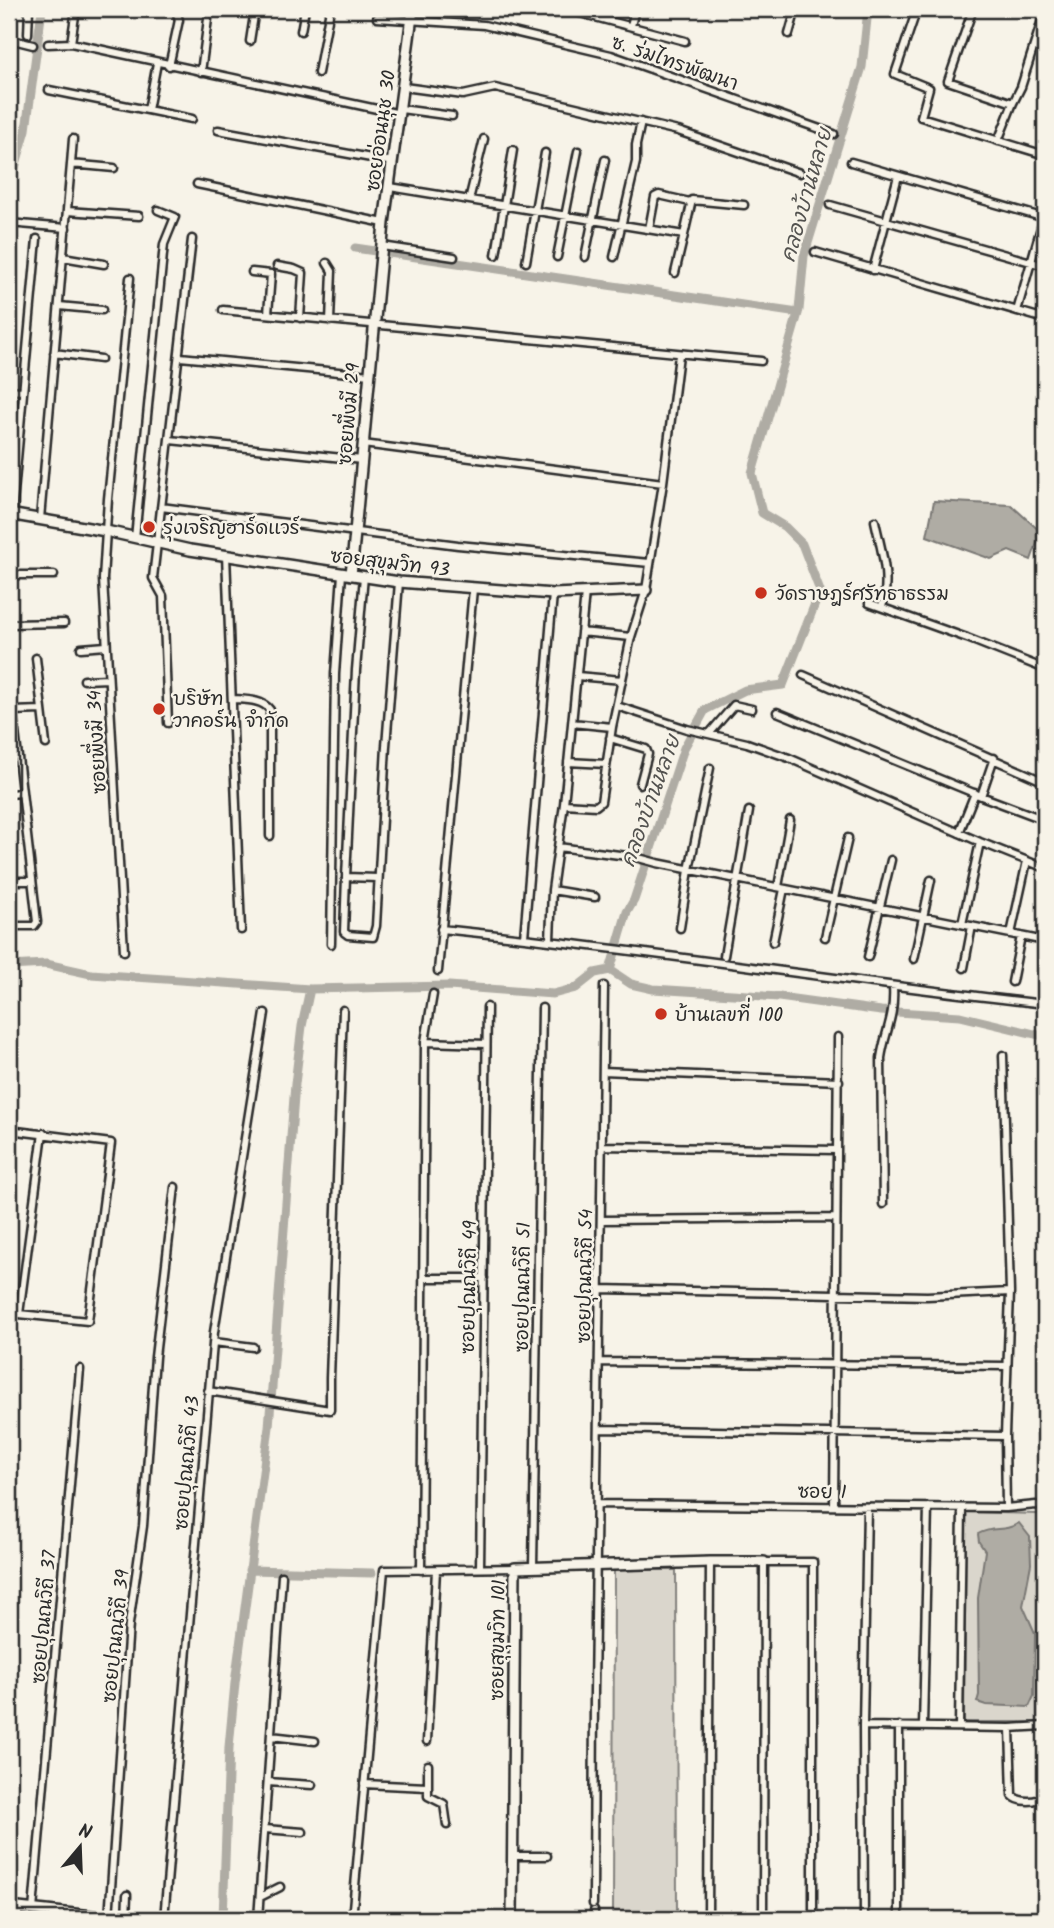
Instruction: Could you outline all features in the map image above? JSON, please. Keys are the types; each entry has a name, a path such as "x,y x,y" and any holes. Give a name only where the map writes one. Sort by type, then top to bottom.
{"street":[{"path":"27,34 29,9"},
{"path":"71,43 76,9"},
{"path":"166,9 176,11 179,20 169,66"},
{"path":"250,41 255,9"},
{"path":"301,31 305,9"},
{"path":"318,74 330,9"},
{"name":"ซอยอ่อนนุช 30","path":"382,251 413,9"},
{"path":"567,9 685,41"},
{"path":"631,26 635,9"},
{"path":"789,34 796,9"},
{"path":"917,9 895,74 929,88 921,117 1045,155"},
{"path":"973,9 948,81 1013,103"},
{"path":"998,141 1021,87 1045,11"},
{"name":"ซ. ร่มไทรพัฒนา","path":"377,18 484,25 611,55 834,134"},
{"path":"201,72 208,19"},
{"path":"9,39 33,45"},
{"path":"48,44 71,43 169,66 400,111 452,116"},
{"path":"148,110 157,63"},
{"path":"404,87 463,95 495,88 678,131 800,173"},
{"path":"50,90 192,119"},
{"path":"614,257 636,162 636,145 641,122"},
{"path":"218,130 393,162"},
{"path":"40,519 73,139"},
{"path":"469,200 484,139"},
{"path":"496,255 513,150"},
{"path":"557,257 578,150"},
{"path":"526,262 545,153"},
{"path":"585,257 605,160"},
{"path":"851,163 1045,217 1017,311"},
{"path":"71,164 114,168"},
{"path":"873,270 898,176"},
{"path":"197,184 384,223"},
{"path":"390,187 684,235"},
{"path":"649,229 655,197 659,195 690,202 695,199 744,205"},
{"path":"675,273 690,202"},
{"path":"830,205 1045,266"},
{"path":"67,211 139,216"},
{"path":"135,538 164,244 174,217 158,211"},
{"path":"9,222 66,228"},
{"path":"10,514 37,239"},
{"path":"168,723 163,596 153,578 192,239"},
{"path":"382,251 454,257"},
{"name":"ซอยพึ่งมี 29","path":"346,574 355,533 382,251"},
{"path":"815,253 1045,319"},
{"path":"64,257 104,264"},
{"path":"327,263 332,271 330,321"},
{"path":"276,266 303,273 300,317"},
{"path":"251,272 271,274 268,314"},
{"name":"ซอยพึ่งมี 34","path":"124,951 103,579 130,278"},
{"path":"59,306 102,310"},
{"path":"223,310 761,361"},
{"path":"54,353 101,359"},
{"path":"564,804 599,805 631,637 646,590 679,355"},
{"path":"180,357 370,375"},
{"path":"9,390 22,391"},
{"path":"170,440 362,460"},
{"path":"363,444 663,483"},
{"path":"161,507 355,533 650,564"},
{"name":"ซอยสุขุมวิท 93","path":"10,514 226,555 399,582 553,594 646,590"},
{"path":"875,521 886,578 882,607"},
{"path":"226,555 241,930"},
{"path":"331,944 335,674 346,574"},
{"path":"9,575 54,575"},
{"path":"364,576 356,670 346,877 345,933 348,935 373,937 376,926 377,878 399,582"},
{"path":"438,971 473,589"},
{"path":"551,940 552,890 564,804 585,593"},
{"path":"524,937 553,594"},
{"path":"869,603 1045,669"},
{"path":"9,624 64,623"},
{"path":"582,632 631,637"},
{"path":"81,648 106,646"},
{"path":"36,658 46,744"},
{"path":"803,675 1045,782"},
{"path":"577,676 622,680"},
{"path":"9,679 37,924 9,926"},
{"path":"84,681 108,679"},
{"path":"232,699 255,701 268,706 270,710 270,836"},
{"path":"709,734 734,705 752,709"},
{"path":"617,706 687,729 747,743 789,758 1045,868"},
{"path":"12,711 42,710"},
{"path":"777,712 1045,820"},
{"path":"572,723 612,727"},
{"path":"610,738 646,749 648,754 640,784"},
{"path":"959,832 994,758"},
{"path":"568,762 606,764"},
{"path":"680,928 710,768"},
{"path":"9,794 22,793"},
{"path":"724,956 748,811"},
{"path":"773,942 790,820"},
{"path":"825,937 848,838"},
{"path":"962,924 980,842"},
{"path":"558,847 635,857 1045,941"},
{"path":"867,957 891,860"},
{"path":"1011,934 1027,861"},
{"path":"346,877 377,878"},
{"path":"914,959 931,880"},
{"path":"9,881 32,881"},
{"path":"552,890 595,897"},
{"path":"964,968 972,926"},
{"path":"441,929 608,947 893,987 1045,1004"},
{"path":"1012,982 1021,936"},
{"name":"ซอยปุณณวิถี 54","path":"594,1912 594,1691 604,986"},
{"path":"883,1205 881,1058 883,1041 892,1020 893,987"},
{"path":"421,1570 425,1042 433,994"},
{"name":"ซอยปุณณวิถี 49","path":"480,1568 487,1007"},
{"name":"ซอยปุณณวิถี 51","path":"533,1567 542,1008"},
{"path":"208,1391 330,1410 343,1010"},
{"name":"ซอยปุณณวิถี 43","path":"164,1919 208,1391 265,1013"},
{"path":"834,1506 838,1293 838,1037"},
{"path":"425,1042 486,1044"},
{"path":"1003,1055 1010,1292 1005,1436 1006,1508"},
{"path":"603,1072 839,1081"},
{"path":"9,1130 111,1143 88,1321 9,1313"},
{"path":"19,1314 43,1133"},
{"path":"602,1146 836,1150"},
{"name":"ซอยปุณณวิถี 39","path":"109,1918 129,1624 143,1526 155,1357 175,1187"},
{"path":"601,1220 836,1218"},
{"path":"423,1278 484,1279"},
{"path":"600,1289 927,1296 1010,1292"},
{"path":"214,1342 253,1348"},
{"path":"599,1362 1007,1366"},
{"name":"ซอยปุณณวิถี 37","path":"33,1910 80,1369"},
{"path":"598,1429 1005,1436"},
{"name":"ซอย 1","path":"597,1504 1045,1508"},
{"path":"864,1919 863,1726 867,1507"},
{"path":"923,1727 928,1507"},
{"path":"959,1727 962,1508"},
{"path":"708,1919 710,1562"},
{"path":"763,1919 764,1562 813,1562 813,1919"},
{"name":"ซอยสุขุมวิท 101","path":"512,1919 515,1568 764,1562"},
{"path":"352,1919 384,1570 515,1568"},
{"path":"427,1741 436,1570"},
{"path":"258,1919 282,1576"},
{"path":"863,1726 1045,1726"},
{"path":"899,1726 899,1919"},
{"path":"1010,1728 1012,1795 1020,1801 1040,1799 1045,1795"},
{"path":"271,1736 315,1741"},
{"path":"428,1765 427,1787 431,1799 442,1802 446,1808 447,1825"},
{"path":"268,1782 312,1785"},
{"path":"364,1784 427,1787"},
{"path":"265,1829 303,1832"},
{"path":"512,1856 547,1856"},
{"path":"260,1897 280,1887"},
{"path":"13,1908 74,1917 123,1919 127,1895"},
{"path":"13,1908 18,1919"}],"shaded area":[{"path":"934,501 1011,505 1041,532 1031,560 1009,551 991,559 927,536"},
{"path":"966,1512 1039,1514 1044,1518 1045,1719 1041,1722 964,1722"},
{"path":"1019,1523 1030,1537 1031,1564 1023,1606 1035,1633 1034,1696 1029,1707 986,1705 977,1702 978,1598 985,1551 979,1542 978,1534"},
{"path":"614,1569 676,1570 677,1919 613,1919"}],"waterway":[{"path":"9,174 13,174 26,130 42,9"},
{"name":"คลองบ้านหลาย","path":"868,9 862,67 804,256 799,310 752,473 762,513 785,527 802,544 820,591 783,685 745,690 705,710 684,748 634,900 627,912 610,970 631,984 653,989 779,997 881,1011 960,1016 1043,1036 1045,1039"},
{"path":"355,248 798,313"},
{"path":"9,966 46,964 91,974 310,989 449,986 553,994 576,988 595,973 610,970"},
{"path":"223,1919 229,1747 269,1427 295,1084 302,1026 310,989"},
{"path":"249,1570 372,1573"}],"place":[{"name":"รุ่งเจริญฮาร์ดแวร์","path":"149,527"},
{"name":"วัดราษฎร์ศรัทธาธรรม","path":"761,593"},
{"name":"บริษัท วาคอร์น จำกัด","path":"159,709"},
{"name":"บ้านเลขที่ 100","path":"661,1014"}]}
